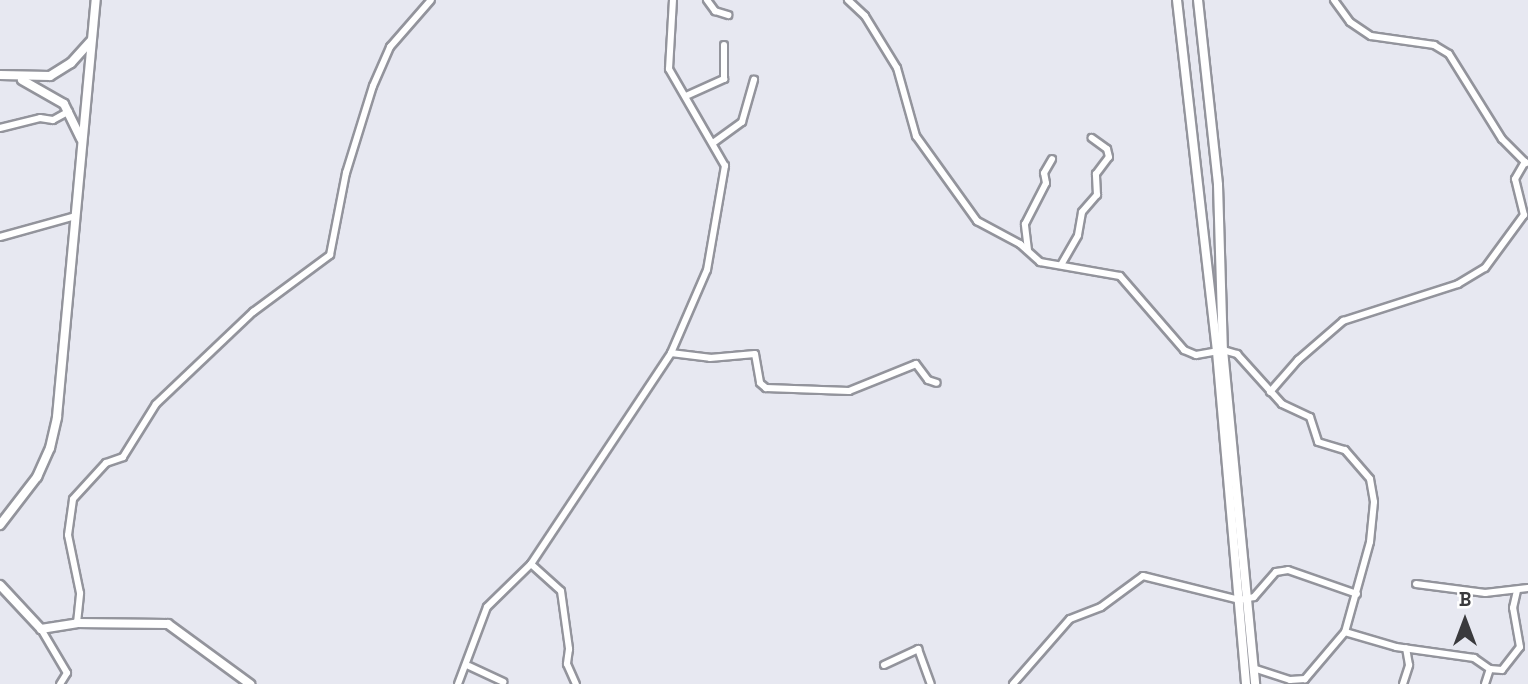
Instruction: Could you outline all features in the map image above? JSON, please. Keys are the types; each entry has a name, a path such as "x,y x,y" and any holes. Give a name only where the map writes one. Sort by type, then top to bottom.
{"street":[{"path":"0,525 24,498 50,448 96,0"},
{"path":"77,623 80,593 68,535 73,499 106,463 123,457 156,404 253,312 330,255 346,173 373,86 390,47 431,0"},
{"path":"458,684 469,666 487,607 531,564 671,353 696,301 715,231 726,173 713,143 668,63 673,0"},
{"path":"707,0 710,8 728,15"},
{"path":"848,0 865,16 897,68 916,136 973,217 1028,250 1040,262 1120,276 1184,349 1196,355 1220,351 1237,354 1286,407 1310,417 1318,442 1345,450 1370,479 1374,494 1372,527 1357,594 1345,632 1305,679 1290,680 1254,668"},
{"path":"1177,0 1220,351 1255,684"},
{"path":"1198,0 1218,185 1220,351"},
{"path":"1270,391 1304,354 1343,321 1458,284 1485,268 1524,215 1515,179 1527,163 1502,139 1449,54 1434,45 1371,36 1350,22 1334,0"},
{"path":"0,75 17,78 50,76 71,64 92,41"},
{"path":"686,96 724,79 723,45"},
{"path":"17,78 53,94 69,111 82,146"},
{"path":"713,143 742,122 754,80"},
{"path":"0,128 40,118 53,120 69,111"},
{"path":"1061,265 1078,235 1082,212 1098,192 1096,174 1109,157 1107,149 1093,138"},
{"path":"1028,250 1025,224 1046,183 1044,173 1052,159"},
{"path":"0,237 75,216"},
{"path":"671,353 710,358 755,354 760,383 766,388 849,391 916,364 928,380 937,383"},
{"path":"531,564 561,591 569,649 567,664 576,684"},
{"path":"1244,599 1276,572 1288,570 1357,594"},
{"path":"1013,684 1070,619 1106,604 1139,578 1244,599"},
{"path":"1416,584 1438,590 1517,591 1528,588"},
{"path":"0,585 41,629 67,673 60,684"},
{"path":"1345,632 1406,648 1474,657 1490,669 1502,670 1518,653 1513,608 1517,591"},
{"path":"1244,599 1246,684"},
{"path":"41,629 77,623 168,624 250,684"},
{"path":"1403,684 1409,665 1406,648"},
{"path":"884,665 918,649 931,684"},
{"path":"469,666 503,681"},
{"path":"1485,684 1490,669"}]}
